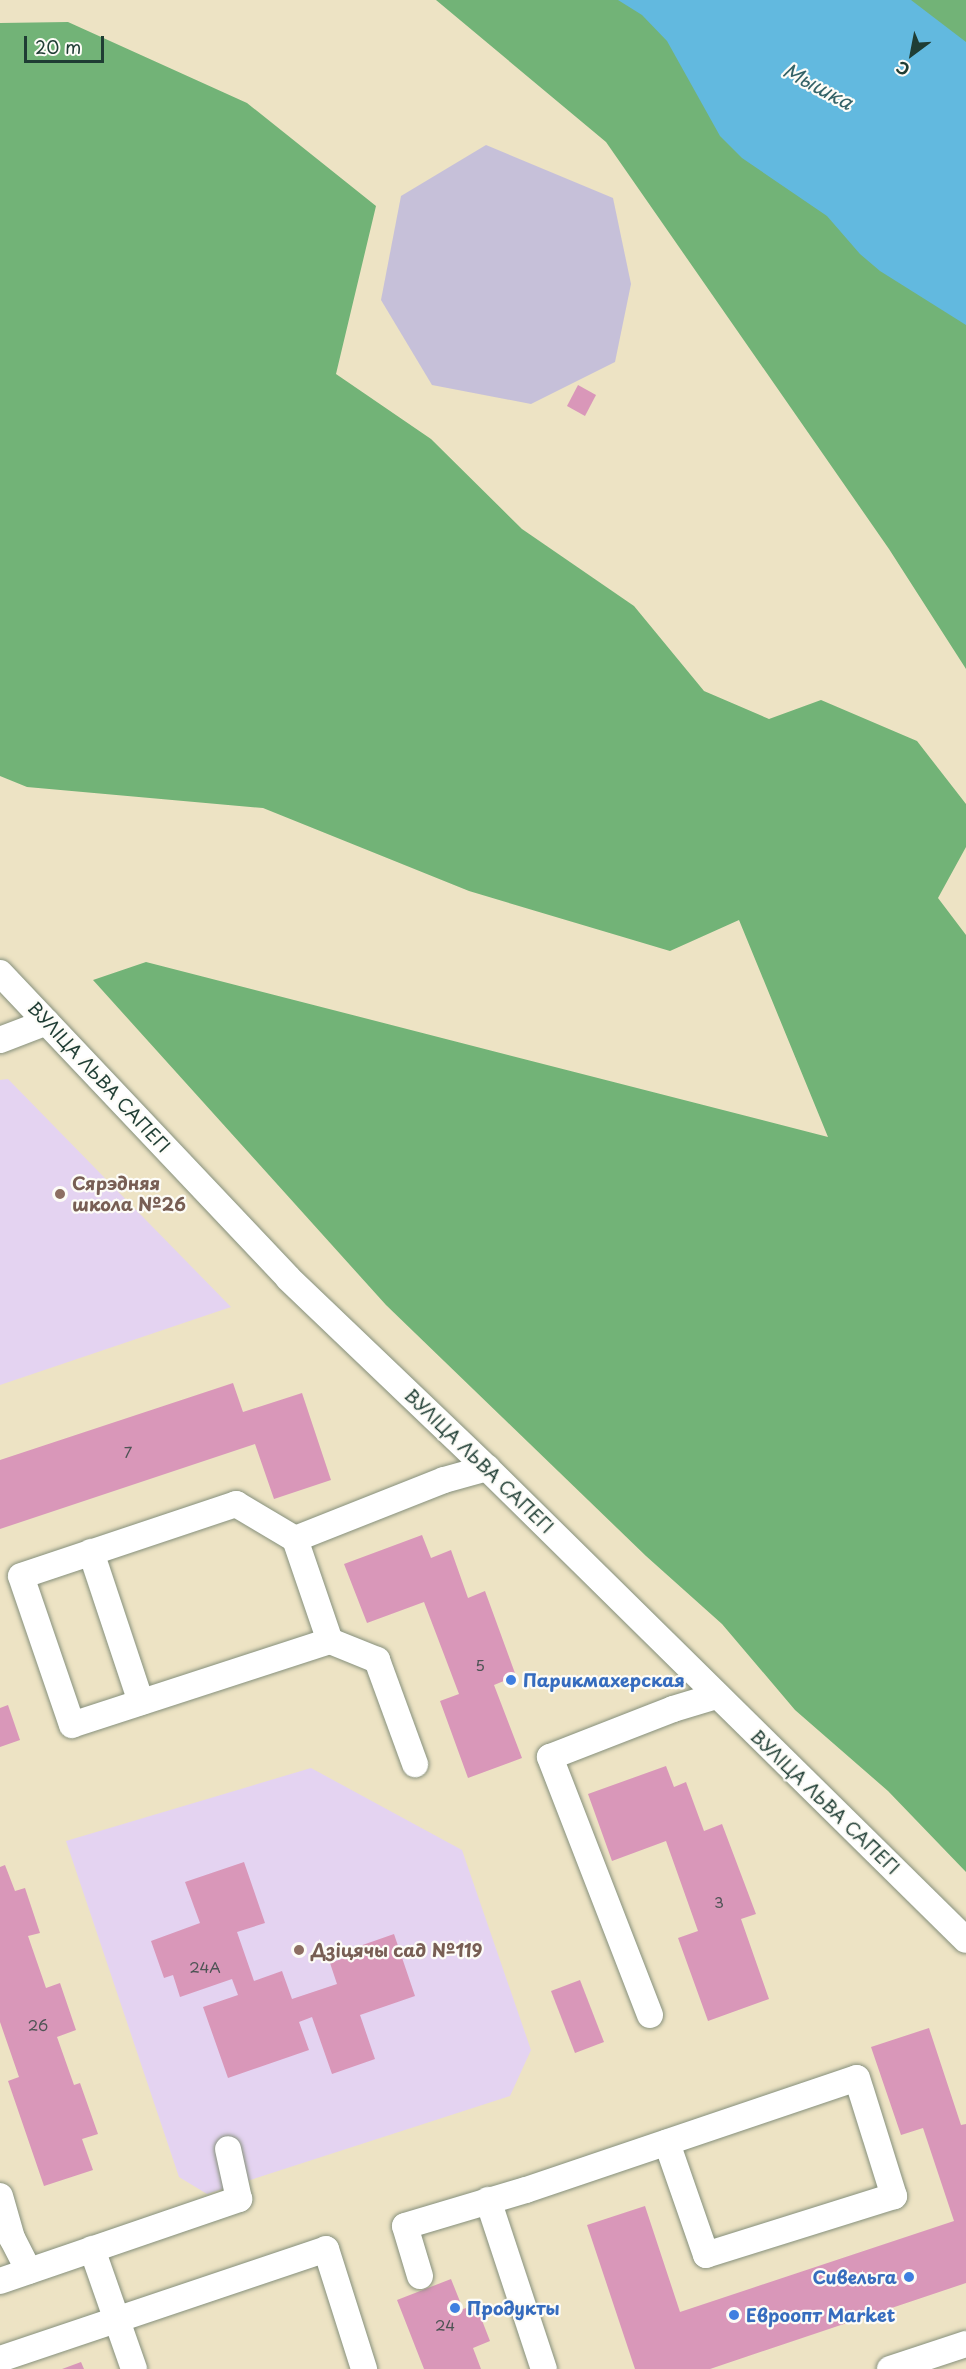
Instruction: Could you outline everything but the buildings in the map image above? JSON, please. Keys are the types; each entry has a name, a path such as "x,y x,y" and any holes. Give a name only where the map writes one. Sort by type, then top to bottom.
{"street":[{"name":"ВУЛІЦА ЛЬВА САПЕГІ","path":"0,974 288,1278 487,1468 966,1940"},
{"path":"0,1040 47,1022"},
{"path":"296,1539 444,1480 487,1468"},
{"path":"330,1641 296,1539 236,1504 21,1576 72,1725 330,1641 377,1660 415,1764"},
{"path":"91,1552 141,1702"},
{"path":"650,2015 550,1757 673,1709 716,1696"},
{"path":"420,2276 405,2226 667,2143 857,2078 894,2196 706,2255 667,2143"},
{"path":"0,2281 239,2199 228,2149"},
{"path":"0,2196 12,2238 29,2271"},
{"path":"488,2200 544,2369"},
{"path":"92,2249 134,2369"},
{"path":"0,2359 326,2249 364,2369"},
{"path":"890,2369 966,2344"}],"shaded area":[{"path":"486,145 613,198 631,284 615,362 531,404 432,385 381,300 401,196"},
{"name":"Сярэдняя школа №26","path":"8,1079 231,1307 0,1385 0,1080"},
{"name":"Дзіцячы сад №119","path":"311,1768 462,1850 531,2050 510,2096 207,2194 179,2177 66,1841"}],"green space":[{"path":"436,0 966,0 966,669 889,549 606,142"},
{"path":"68,22 247,103 376,206 336,374 431,439 522,529 634,606 704,691 769,719 821,700 917,741 966,804 966,847 938,898 966,935 966,1872 888,1791 795,1710 722,1624 646,1556 386,1305 93,980 146,962 828,1137 739,920 670,951 469,891 263,808 27,787 0,776 0,23"}],"water":[{"name":"Мышка","path":"618,0 911,0 966,42 966,325 880,271 860,254 827,216 742,158 720,136 667,41 642,15"}],"place":[{"name":"Сярэдняя школа №26","path":"60,1194"},
{"name":"Парикмахерская","path":"511,1680"},
{"name":"Дзіцячы сад №119","path":"299,1950"},
{"name":"Сивельга","path":"909,2277"},
{"name":"Продукты","path":"455,2308"},
{"name":"Евроопт Market","path":"734,2315"}]}
